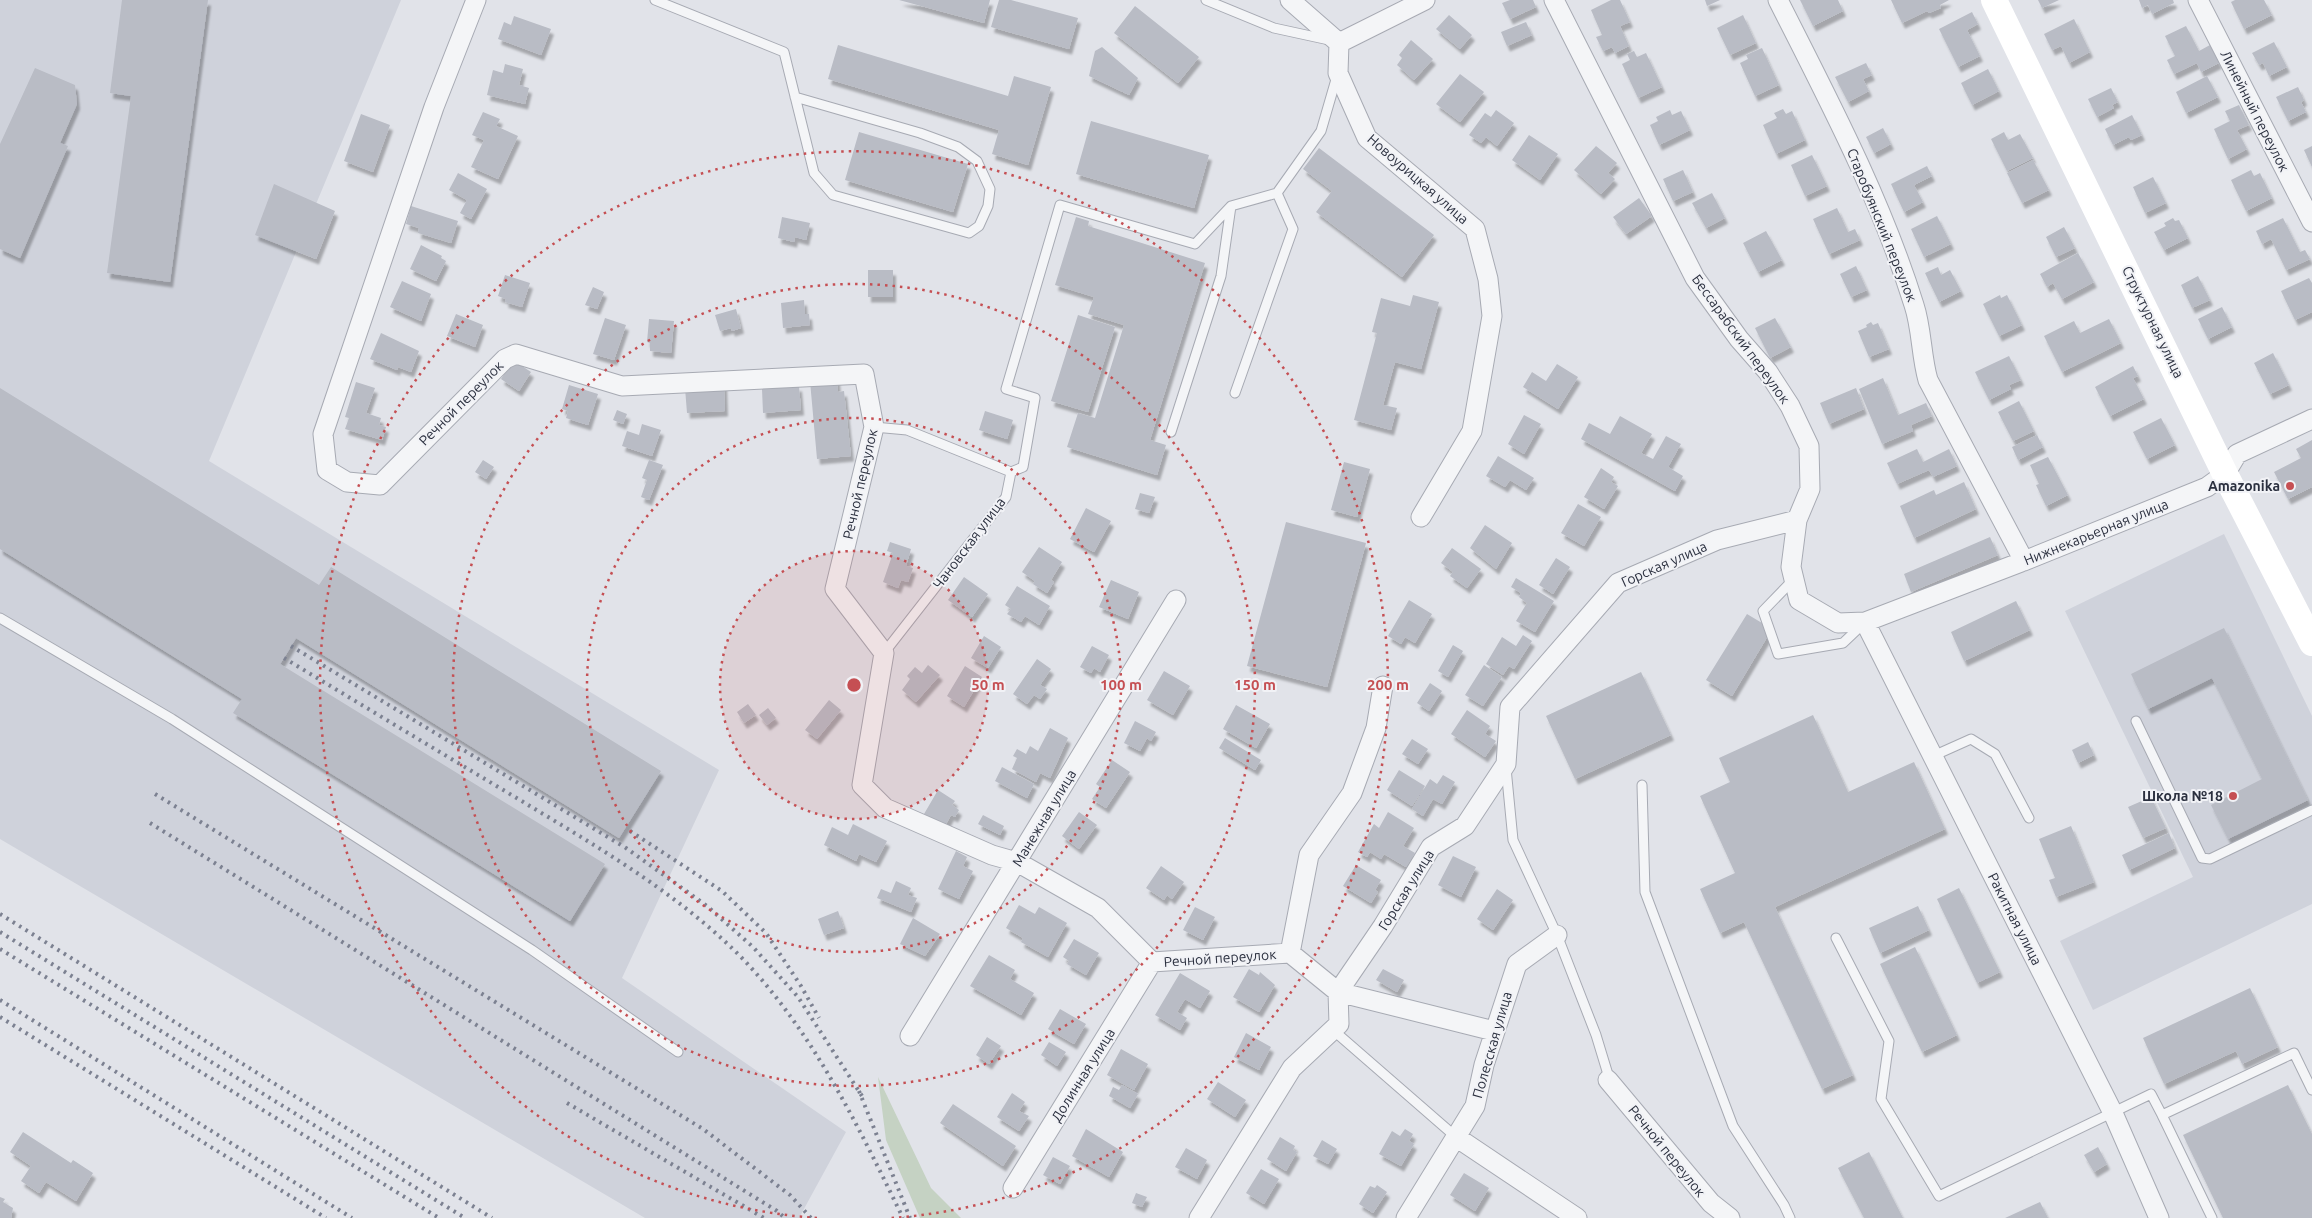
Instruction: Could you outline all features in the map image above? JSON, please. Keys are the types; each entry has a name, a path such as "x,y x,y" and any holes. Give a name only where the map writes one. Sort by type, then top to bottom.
{"main road":[{"name":"Структурная улица","path":"1994,0 2225,474 2312,644"}],"street":[{"name":"Речной переулок","path":"476,0 434,108 323,434 327,470 347,482 380,485 505,359 516,354 622,386 864,374 874,426 835,589 884,653 862,785 885,808 992,855 1017,862 1098,908 1152,962 1290,953 1338,992 1494,1031"},
{"path":"1290,0 1339,43 1425,0"},
{"name":"Бессарабский переулок","path":"1554,0 1695,278 1739,339 1768,372 1790,406 1808,446 1810,489 1798,520 1791,567 1799,600 1838,623 1865,622"},
{"name":"Старобуянский переулок","path":"1778,0 1849,144 1886,229 1915,307 1922,360 1928,380 2024,561"},
{"name":"Линейный переулок","path":"2198,0 2312,222"},
{"name":"Новоурицкая улица","path":"1339,43 1338,73 1367,138 1475,229 1488,279 1492,316 1472,431 1421,517"},
{"name":"Нижнекарьерная улица","path":"1865,622 2024,561 2207,487 2225,474 2237,454 2312,419"},
{"name":"Горская улица","path":"1338,992 1384,926 1431,847 1465,826 1506,764 1510,707 1618,583 1717,540 1798,520"},
{"name":"Манежная улица","path":"910,1036 1176,600"},
{"name":"Ракитная улица","path":"1865,622 2113,1113 2159,1218"},
{"path":"1290,953 1309,855 1352,792 1376,728 1383,686"},
{"name":"Полесская улица","path":"1406,1218 1475,1106 1494,1031 1517,964 1557,935"},
{"name":"Долинная улица","path":"1013,1188 1152,962"},
{"path":"1198,1218 1292,1068 1339,1024 1338,992"},
{"name":"Речной переулок","path":"1609,1081 1711,1204 1730,1218"},
{"path":"1456,1137 1577,1218"}],"lane":[{"path":"655,0 784,52 795,97 814,173 833,195 969,233 979,226 988,206 990,189 976,161 958,147 920,133 795,97"},
{"path":"1206,0 1274,28 1339,43"},
{"path":"874,426 907,430 1011,472 1023,467 1035,398 1006,389 1060,205 1195,244 1231,206 1277,193 1321,131 1338,73"},
{"path":"1235,393 1293,229 1277,193"},
{"path":"1171,432 1221,276 1231,206"},
{"name":"Чановская улица","path":"884,653 1006,497 1011,472"},
{"path":"1794,578 1763,612 1778,654 1843,643 1865,622"},
{"path":"0,618 172,719 532,950 678,1052"},
{"path":"2136,721 2202,858 2210,859 2312,810"},
{"path":"1933,756 1972,739 1995,754 2029,818"},
{"path":"1506,764 1513,840 1557,935 1596,1035 1609,1081"},
{"path":"1642,785 1645,892 1733,1126 1784,1205 1790,1218"},
{"path":"1836,938 1889,1041 1881,1098 1939,1196 2151,1094 2212,1218"},
{"path":"1333,1030 1456,1137"},
{"path":"2162,1116 2294,1053 2312,1090"}],"shaded area":[{"path":"0,0 401,0 209,461 719,770 622,978 846,1132 799,1218 645,1218 0,839"},
{"name":"Школа №18","path":"2224,534 2312,716 2312,904 2093,1010 2060,941 2193,877 2065,611"}],"green space":[{"path":"878,1077 931,1188 961,1218 920,1218 886,1140"}],"building":[{"path":"122,0 208,0 170,282 107,273 131,96 110,93"},
{"path":"899,0 990,0 984,23"},
{"path":"999,0 1011,0 1078,18 1069,49 991,27"},
{"path":"1510,0 1533,0 1536,7 1510,19 1502,3"},
{"path":"1611,0 1620,0 1630,22 1620,26 1629,46 1615,53 1612,47 1603,51 1596,37 1602,35 1591,10"},
{"path":"1705,0 1720,0 1707,6"},
{"path":"1800,0 1838,0 1843,11 1813,26"},
{"path":"1891,0 1949,0 1940,5 1941,8 1929,13 1927,11 1902,23"},
{"path":"2038,0 2059,0 2042,8"},
{"path":"2139,0 2173,0 2174,3 2152,14 2148,5 2142,8"},
{"path":"2235,0 2264,0 2272,15 2244,29 2231,2"},
{"path":"1135,6 1199,57 1178,83 1114,33"},
{"path":"1972,12 1978,24 1967,30 1980,56 1958,67 1939,29"},
{"path":"1449,15 1472,35 1460,49 1436,29"},
{"path":"1743,15 1756,43 1730,55 1717,28"},
{"path":"514,16 551,29 541,55 498,39 504,22 511,25"},
{"path":"2074,19 2090,52 2069,63 2061,46 2052,50 2044,34"},
{"path":"1526,22 1532,35 1507,46 1501,32"},
{"path":"2186,26 2199,51 2210,45 2219,63 2201,72 2197,63 2174,74 2167,60 2175,56 2165,36"},
{"path":"1411,40 1433,59 1414,80 1397,65 1402,58 1399,55"},
{"path":"2274,42 2287,67 2269,76 2263,63 2259,65 2252,53"},
{"path":"838,45 1008,96 1014,76 1051,87 1028,165 992,154 999,130 828,79"},
{"path":"1102,47 1138,78 1129,95 1089,76 1095,51"},
{"path":"1762,48 1779,85 1755,96 1740,63 1748,59 1746,55"},
{"path":"1634,51 1637,57 1646,53 1662,87 1638,98 1622,64 1630,60 1627,54"},
{"path":"1866,63 1872,75 1863,79 1869,91 1848,102 1835,77"},
{"path":"505,64 523,69 519,85 529,88 525,104 487,95 493,70 503,73"},
{"path":"35,68 75,85 77,104 60,143 68,146 20,258 0,249 0,144"},
{"path":"1988,69 1999,91 1972,105 1961,83"},
{"path":"1460,74 1484,92 1460,122 1436,104"},
{"path":"2207,76 2218,97 2186,113 2176,92"},
{"path":"2298,87 2304,100 2301,102 2306,112 2288,121 2276,97"},
{"path":"2111,88 2118,102 2112,105 2114,108 2097,117 2088,99"},
{"path":"2239,105 2249,125 2237,130 2247,149 2228,159 2214,129 2230,121 2225,111"},
{"path":"1783,109 1786,114 1792,111 1805,140 1776,154 1763,125 1777,118 1774,113"},
{"path":"1496,110 1514,123 1497,146 1486,137 1481,143 1469,135 1485,113 1491,117"},
{"path":"1670,110 1672,115 1681,111 1690,130 1659,145 1650,125 1658,121 1656,117"},
{"path":"483,112 500,119 496,126 518,136 498,179 471,167 484,140 472,135"},
{"path":"361,114 390,125 373,172 344,161"},
{"path":"2132,115 2142,135 2131,140 2129,137 2113,145 2105,129"},
{"path":"1091,121 1209,155 1194,208 1076,174"},
{"path":"1883,128 1891,144 1874,153 1866,137"},
{"path":"859,132 968,164 953,212 845,180"},
{"path":"2004,132 2008,140 2020,134 2033,158 2007,171 1991,139"},
{"path":"1529,135 1558,154 1540,180 1512,160"},
{"path":"1596,146 1617,163 1608,173 1615,179 1601,194 1574,170"},
{"path":"2312,146 2312,167 2304,150"},
{"path":"1319,148 1434,235 1402,277 1316,212 1332,191 1303,169"},
{"path":"1812,155 1827,186 1805,196 1791,165"},
{"path":"2033,160 2049,190 2022,203 2007,173"},
{"path":"1927,166 1932,176 1914,185 1923,202 1904,212 1891,184"},
{"path":"1683,170 1693,192 1673,201 1663,179"},
{"path":"2251,170 2254,176 2260,173 2272,198 2246,211 2231,180"},
{"path":"458,173 487,189 471,219 460,213 467,200 449,190"},
{"path":"2153,177 2166,203 2145,213 2133,187"},
{"path":"274,184 335,211 316,259 255,235"},
{"path":"1712,193 1725,218 1706,228 1692,203"},
{"path":"1639,198 1652,216 1626,234 1613,217"},
{"path":"411,206 458,221 451,243 418,233 419,228 406,224"},
{"path":"1837,208 1848,232 1855,229 1860,240 1829,254 1813,219"},
{"path":"1937,216 1951,244 1924,257 1911,229"},
{"path":"782,217 810,223 806,240 795,237 794,242 778,238"},
{"path":"1076,217 1089,221 1088,226 1205,263 1150,440 1166,445 1157,475 1067,447 1078,413 1095,418 1124,325 1088,314 1094,297 1055,285"},
{"path":"2173,218 2175,221 2179,220 2188,238 2164,250 2154,232 2166,226 2164,223"},
{"path":"2283,218 2300,252 2305,250 2310,259 2286,270 2271,239 2262,244 2256,231"},
{"path":"2064,227 2075,248 2056,257 2046,237"},
{"path":"1766,231 1782,260 1758,272 1743,243"},
{"path":"421,245 442,256 441,258 446,261 436,281 410,269"},
{"path":"2078,253 2094,282 2062,299 2053,283 2047,287 2040,274"},
{"path":"1856,266 1867,290 1851,297 1840,274"},
{"path":"1938,267 1941,275 1950,270 1961,291 1939,302 1925,273"},
{"path":"868,270 893,270 893,297 868,297"},
{"path":"505,275 530,283 522,307 505,302 506,299 498,296"},
{"path":"2198,276 2210,300 2192,308 2181,285"},
{"path":"2309,278 2312,283 2312,312 2295,320 2281,291"},
{"path":"402,281 431,294 421,321 390,307"},
{"path":"593,287 604,292 597,309 585,305"},
{"path":"1413,295 1439,302 1421,369 1395,362 1383,405 1397,408 1391,430 1354,420 1377,333 1372,332 1381,298 1410,306"},
{"path":"2000,295 2001,298 2007,295 2022,325 1999,336 1983,304"},
{"path":"804,300 805,314 809,314 810,325 783,328 781,303"},
{"path":"2222,307 2232,327 2208,339 2198,319"},
{"path":"736,309 741,328 732,331 731,328 720,331 715,315"},
{"path":"456,314 483,325 475,347 447,336"},
{"path":"1078,315 1115,327 1088,412 1051,401"},
{"path":"605,318 626,325 614,360 593,354"},
{"path":"1775,318 1791,347 1770,358 1755,328"},
{"path":"649,319 674,321 671,353 650,351 650,343 647,342"},
{"path":"2109,319 2121,343 2062,372 2044,336 2074,321 2080,333"},
{"path":"1871,322 1873,325 1878,323 1889,349 1869,357 1858,331 1867,327 1866,325"},
{"path":"381,333 419,351 411,372 398,367 397,370 370,359"},
{"path":"2273,353 2289,385 2270,394 2254,363"},
{"path":"2009,356 2021,380 2009,385 2011,389 1989,400 1975,372"},
{"path":"513,360 531,372 519,391 501,379"},
{"path":"1557,364 1578,377 1558,409 1523,387 1532,372 1546,381"},
{"path":"2133,366 2138,376 2133,378 2144,399 2110,416 2095,387"},
{"path":"837,378 838,392 844,391 851,456 817,459 810,381"},
{"path":"1883,378 1898,415 1926,403 1932,416 1911,425 1913,431 1882,444 1859,389"},
{"path":"356,382 375,388 366,413 381,418 379,425 386,427 382,440 345,429 349,418 345,417"},
{"path":"724,383 725,411 687,413 685,388"},
{"path":"569,385 598,394 588,425 566,418 568,411 562,409"},
{"path":"799,386 801,410 763,413 762,389"},
{"path":"0,388 319,585 331,567 661,771 619,838 296,638 280,664 605,864 570,921 233,713 242,699 0,549"},
{"path":"1856,388 1864,409 1829,424 1820,403"},
{"path":"2019,401 2034,431 2013,441 1998,412"},
{"path":"617,410 627,414 623,424 613,420"},
{"path":"985,411 1013,420 1007,439 979,430"},
{"path":"1524,415 1541,424 1524,454 1508,444"},
{"path":"1620,416 1652,434 1641,453 1653,459 1666,436 1681,444 1668,467 1683,476 1675,491 1581,439 1589,423 1610,434"},
{"path":"2161,418 2175,445 2147,459 2133,432"},
{"path":"642,424 661,430 652,456 622,446 627,431 639,435"},
{"path":"2037,435 2043,447 2018,460 2012,447"},
{"path":"2312,440 2312,487 2288,499 2274,472 2301,458 2296,449"},
{"path":"1917,449 1923,462 1949,449 1957,466 1933,477 1929,470 1897,484 1887,463"},
{"path":"1498,456 1534,478 1526,490 1510,480 1505,487 1486,476"},
{"path":"2048,457 2068,495 2046,506 2036,485 2039,484 2030,465"},
{"path":"483,460 494,467 486,479 475,472"},
{"path":"649,460 663,465 649,500 641,497 647,480 642,478"},
{"path":"1344,462 1370,469 1357,517 1331,510"},
{"path":"1601,468 1614,477 1611,482 1618,486 1604,509 1584,497"},
{"path":"1964,482 1976,509 1914,538 1900,506 1934,490 1936,495"},
{"path":"1140,493 1155,497 1149,513 1135,509"},
{"path":"1578,504 1601,517 1584,546 1561,533"},
{"path":"1086,508 1111,521 1094,552 1070,539"},
{"path":"1286,522 1366,543 1327,687 1247,666"},
{"path":"1485,525 1512,543 1496,569 1470,548"},
{"path":"1990,537 1998,555 1911,592 1904,574"},
{"path":"890,542 911,549 906,566 913,568 908,582 901,580 898,588 883,582 893,553 887,551"},
{"path":"1039,547 1062,562 1051,580 1054,582 1047,593 1033,584 1035,581 1022,572"},
{"path":"1452,548 1481,569 1467,588 1450,576 1453,572 1441,563"},
{"path":"1556,558 1570,567 1553,594 1539,585"},
{"path":"964,577 988,594 972,617 948,600"},
{"path":"1516,578 1554,601 1535,632 1516,621 1527,603 1519,597 1521,593 1511,587"},
{"path":"1111,580 1139,592 1128,619 1099,607"},
{"path":"1017,586 1050,606 1039,625 1025,616 1021,622 1007,614 1011,609 1005,605"},
{"path":"1409,600 1432,614 1415,643 1405,637 1401,644 1388,636"},
{"path":"2016,601 2030,630 1964,661 1951,632"},
{"path":"1747,614 1772,629 1732,696 1706,680"},
{"path":"2224,628 2308,800 2228,839 2211,805 2262,779 2212,678 2148,709 2131,674"},
{"path":"1523,635 1532,641 1514,669 1509,666 1503,675 1486,664 1502,637 1516,646"},
{"path":"984,636 1001,647 988,668 971,658"},
{"path":"1453,645 1463,651 1448,677 1438,671"},
{"path":"1092,646 1109,655 1100,672 1094,668 1091,673 1080,667"},
{"path":"1037,659 1051,669 1040,685 1047,689 1040,699 1034,695 1027,704 1013,694"},
{"path":"928,665 940,675 916,702 902,690 910,679 907,676 915,667 922,673"},
{"path":"1484,665 1502,677 1483,706 1465,695"},
{"path":"965,666 982,677 964,707 947,696"},
{"path":"1164,671 1190,686 1173,715 1147,700"},
{"path":"1641,672 1671,735 1575,779 1546,716"},
{"path":"1430,683 1442,691 1429,711 1417,703"},
{"path":"829,700 841,710 817,739 805,730"},
{"path":"748,704 756,715 744,723 737,712"},
{"path":"1236,705 1270,724 1256,748 1223,729"},
{"path":"768,708 776,718 767,725 759,715"},
{"path":"1467,710 1490,726 1485,734 1496,741 1485,757 1451,734"},
{"path":"1813,715 1848,792 1914,762 1945,829 1775,907 1853,1075 1822,1089 1744,922 1720,933 1700,889 1735,873 1700,796 1730,782 1719,758"},
{"path":"1135,721 1156,732 1151,741 1147,738 1140,751 1124,743"},
{"path":"1050,728 1068,738 1050,778 1040,773 1036,782 1012,769 1017,758 1013,756 1017,749 1026,754 1030,746 1038,751"},
{"path":"1225,738 1261,760 1255,770 1219,748"},
{"path":"1412,739 1428,749 1418,764 1402,754"},
{"path":"2088,742 2094,755 2078,763 2072,750"},
{"path":"1112,760 1130,772 1106,808 1092,799 1100,787 1096,784"},
{"path":"1002,767 1034,784 1027,798 995,781"},
{"path":"1399,770 1425,786 1412,806 1387,790"},
{"path":"1443,775 1455,782 1442,804 1433,799 1423,816 1412,809 1430,779 1437,784"},
{"path":"938,790 955,801 952,805 959,810 955,817 951,815 945,826 924,814"},
{"path":"2151,797 2166,828 2143,838 2128,807"},
{"path":"1079,812 1097,825 1079,849 1062,836"},
{"path":"1388,812 1414,828 1403,846 1415,853 1406,867 1384,854 1381,859 1370,852 1367,857 1358,852 1374,824 1379,828"},
{"path":"983,815 1004,826 1000,835 978,824"},
{"path":"853,824 887,841 876,862 859,854 856,861 824,845 832,827 848,835"},
{"path":"2071,826 2094,882 2056,897 2049,880 2055,878 2039,839"},
{"path":"2169,833 2175,848 2129,870 2122,855"},
{"path":"956,851 967,857 963,866 973,871 959,899 938,889"},
{"path":"1453,856 1476,867 1461,897 1438,885"},
{"path":"1356,865 1381,880 1375,890 1378,892 1371,903 1343,886"},
{"path":"1161,866 1184,882 1172,899 1167,895 1164,900 1146,888"},
{"path":"896,881 911,888 908,895 917,898 911,912 877,898 881,889 891,893"},
{"path":"1959,888 2000,972 1977,983 1937,899"},
{"path":"1497,889 1513,900 1493,930 1477,919"},
{"path":"1019,905 1035,914 1039,907 1067,923 1048,957 1021,942 1023,938 1006,928"},
{"path":"1918,906 1929,930 1880,953 1869,928"},
{"path":"1195,907 1215,917 1203,940 1183,930"},
{"path":"838,911 844,928 824,935 818,919"},
{"path":"913,918 940,934 925,956 900,944"},
{"path":"1074,939 1099,953 1086,975 1067,964 1069,961 1063,957"},
{"path":"1915,947 1957,1035 1922,1052 1880,964"},
{"path":"989,955 1015,970 1010,979 1034,993 1021,1015 970,986"},
{"path":"1249,969 1259,975 1260,972 1275,985 1259,1012 1233,997"},
{"path":"1383,969 1404,980 1397,992 1376,980"},
{"path":"1180,973 1210,991 1200,1008 1185,999 1177,1012 1187,1018 1180,1030 1155,1015"},
{"path":"2250,988 2278,1047 2242,1064 2236,1051 2164,1084 2143,1038"},
{"path":"1060,1009 1086,1024 1074,1044 1048,1029"},
{"path":"1246,1033 1271,1047 1259,1070 1234,1057"},
{"path":"987,1037 1001,1046 989,1064 976,1055"},
{"path":"1049,1042 1066,1052 1057,1066 1041,1055"},
{"path":"1121,1049 1148,1064 1134,1090 1107,1075"},
{"path":"1218,1082 1246,1100 1235,1117 1207,1099"},
{"path":"1122,1085 1138,1094 1130,1108 1109,1096 1113,1087 1119,1090"},
{"path":"2288,1085 2312,1134 2312,1218 2223,1218 2183,1135"},
{"path":"1012,1093 1025,1102 1019,1111 1029,1116 1019,1131 997,1117"},
{"path":"953,1104 1016,1146 1003,1166 940,1123"},
{"path":"1086,1129 1123,1152 1109,1177 1072,1156"},
{"path":"1405,1129 1413,1134 1409,1141 1414,1144 1401,1166 1379,1154 1392,1131 1400,1136"},
{"path":"23,1132 71,1163 73,1160 93,1173 76,1201 46,1182 39,1193 21,1181 31,1166 10,1152"},
{"path":"1280,1137 1295,1146 1293,1150 1297,1152 1286,1171 1267,1159"},
{"path":"1322,1140 1337,1149 1328,1164 1313,1156"},
{"path":"2098,1147 2107,1164 2094,1172 2084,1155"},
{"path":"1186,1148 1207,1160 1197,1179 1175,1167"},
{"path":"1869,1152 1903,1218 1864,1218 1838,1168"},
{"path":"1053,1157 1070,1166 1060,1184 1043,1175"},
{"path":"1261,1169 1279,1179 1264,1204 1246,1193"},
{"path":"1464,1173 1489,1188 1475,1211 1450,1195"},
{"path":"1377,1185 1387,1192 1373,1213 1359,1204 1370,1186 1375,1188"},
{"path":"1136,1193 1147,1197 1142,1207 1132,1203"},
{"path":"0,1197 5,1199 3,1202 13,1208 11,1218 0,1218"},
{"path":"2040,1202 2048,1218 2005,1218"}],"railway":[{"path":"291,646 626,848 707,906 753,947 798,997 862,1096"},
{"path":"284,658 606,853 662,891 715,933 740,956 766,985 812,1048 851,1114 903,1218"},
{"path":"155,794 703,1129 790,1195 811,1218"},
{"path":"150,823 777,1211 785,1218"},
{"path":"630,831 722,891 766,933 801,986 819,1018"},
{"path":"0,914 492,1218"},
{"path":"0,932 465,1218"},
{"path":"0,949 439,1218"},
{"path":"0,1000 352,1218"},
{"path":"0,1017 326,1218"},
{"path":"859,1091 910,1218"},
{"path":"567,1103 764,1218"}],"place":[{"name":"Amazonika","path":"2290,486"},
{"name":"Школа №18","path":"2233,796"}]}
